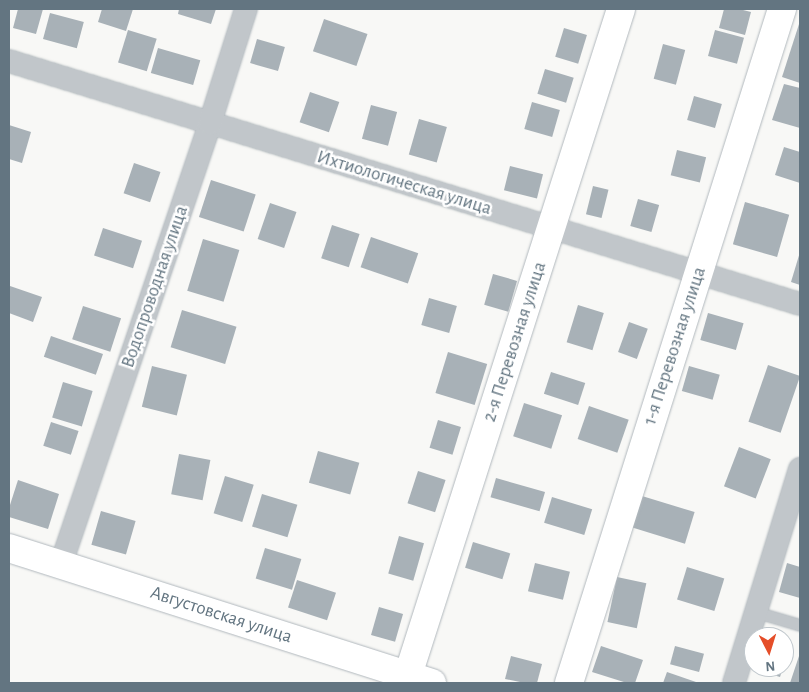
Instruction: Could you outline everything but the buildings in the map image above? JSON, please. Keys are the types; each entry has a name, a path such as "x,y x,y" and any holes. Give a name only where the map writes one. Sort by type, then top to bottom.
{"street":[{"name":"Водопроводная улица","path":"61,564 210,123 246,9"},
{"name":"2-я Перевозная улица","path":"420,679 551,228 621,9"},
{"name":"1-я Перевозная улица","path":"569,683 782,9"},
{"name":"Ихтиологическая улица","path":"9,61 800,304"},
{"path":"734,683 800,469"},
{"name":"Августовская улица","path":"9,548 420,679"}],"lane":[{"path":"756,612 800,625"}]}
